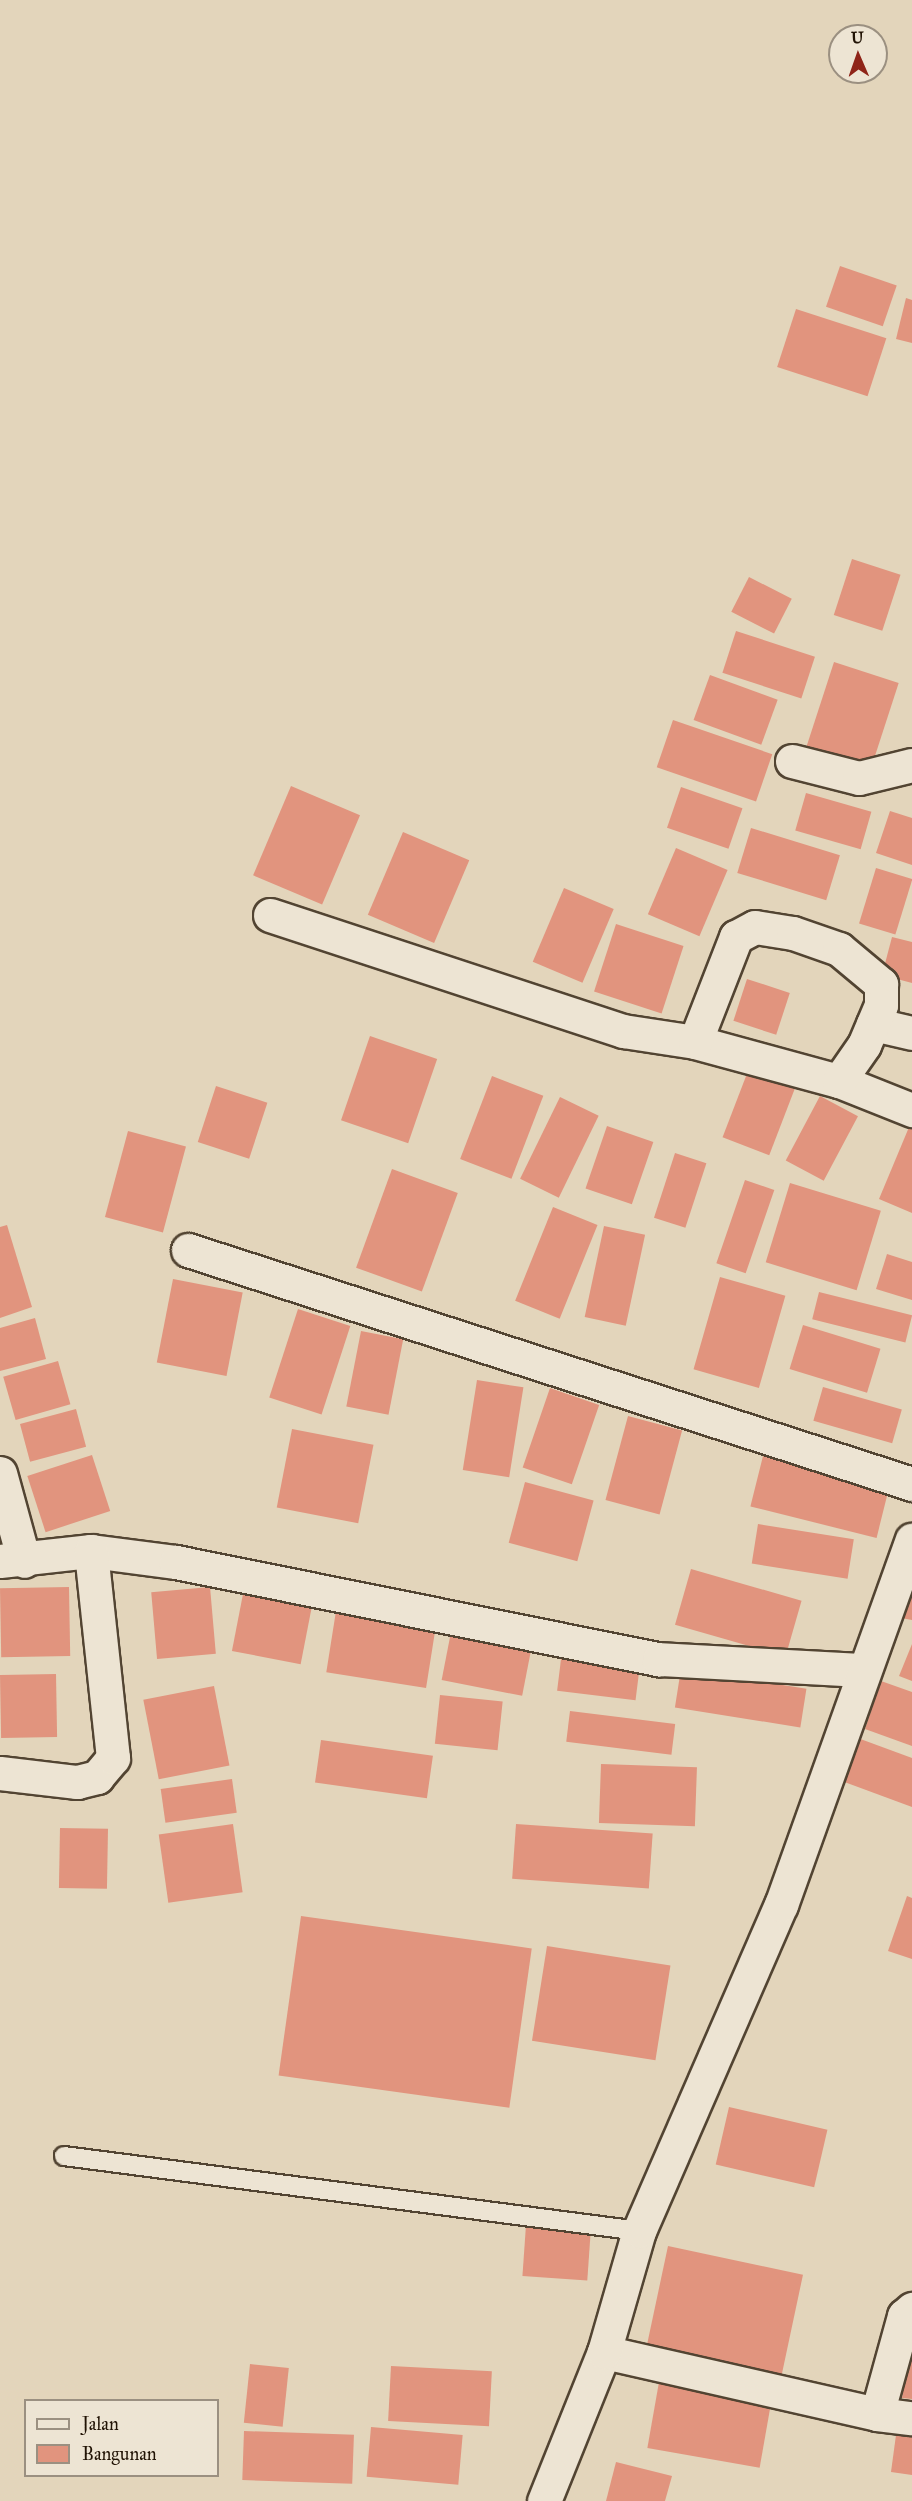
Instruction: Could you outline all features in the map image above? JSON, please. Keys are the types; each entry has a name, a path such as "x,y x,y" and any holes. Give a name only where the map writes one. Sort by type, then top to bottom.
{"street":[{"path":"792,761 859,778 912,765"},
{"path":"270,915 623,1031 695,1042 839,1081 912,1110"},
{"path":"695,1042 736,937 755,927 839,949 871,971 882,994 873,1024 839,1081"},
{"path":"873,1024 912,1033"},
{"path":"188,1250 912,1484"},
{"path":"0,1473 12,1561 91,1551 228,1572 659,1659 864,1670"},
{"path":"544,2501 604,2352 639,2231 781,1905 912,1539"},
{"path":"0,1773 76,1782 97,1778 113,1758 91,1551"},
{"path":"877,2414 909,2314"},
{"path":"604,2352 877,2414 912,2418"}],"lane":[{"path":"64,2156 639,2231"}],"building":[{"path":"840,266 897,286 883,326 826,307"},
{"path":"906,298 912,300 912,343 896,339"},
{"path":"796,309 886,338 868,396 777,367"},
{"path":"852,559 901,575 882,631 834,615"},
{"path":"749,577 792,599 774,634 731,612"},
{"path":"736,631 815,657 801,698 722,673"},
{"path":"834,662 899,683 871,770 806,749"},
{"path":"710,675 778,700 761,745 694,720"},
{"path":"673,720 772,754 756,801 657,767"},
{"path":"291,786 360,815 322,905 253,875"},
{"path":"681,787 742,808 728,849 667,828"},
{"path":"806,793 871,812 861,849 795,830"},
{"path":"890,811 912,818 912,865 876,853"},
{"path":"751,828 840,855 826,900 737,873"},
{"path":"403,832 469,860 434,943 368,915"},
{"path":"676,848 728,870 699,936 648,914"},
{"path":"876,868 912,879 895,935 859,923"},
{"path":"564,888 614,909 582,983 533,962"},
{"path":"616,924 684,946 662,1013 594,992"},
{"path":"892,937 912,942 912,983 882,975"},
{"path":"747,979 790,993 776,1035 733,1021"},
{"path":"370,1036 437,1059 408,1143 341,1120"},
{"path":"748,1071 795,1089 769,1155 723,1137"},
{"path":"492,1076 543,1096 511,1179 460,1159"},
{"path":"216,1086 267,1103 249,1159 198,1142"},
{"path":"820,1096 858,1116 824,1181 786,1160"},
{"path":"560,1097 599,1116 559,1198 520,1179"},
{"path":"912,1120 912,1213 879,1199"},
{"path":"607,1126 653,1142 632,1204 586,1188"},
{"path":"128,1131 186,1147 163,1232 105,1217"},
{"path":"675,1153 706,1163 685,1228 654,1218"},
{"path":"392,1169 458,1193 422,1292 356,1268"},
{"path":"745,1180 774,1190 746,1273 716,1263"},
{"path":"790,1183 881,1211 857,1290 766,1262"},
{"path":"553,1207 598,1225 560,1319 515,1301"},
{"path":"7,1225 32,1307 0,1318 0,1227"},
{"path":"604,1226 645,1235 626,1326 585,1317"},
{"path":"887,1254 912,1262 912,1300 876,1289"},
{"path":"720,1277 785,1296 759,1388 694,1369"},
{"path":"173,1279 243,1293 226,1376 157,1362"},
{"path":"819,1292 912,1315 905,1342 812,1319"},
{"path":"298,1309 350,1326 322,1414 269,1397"},
{"path":"35,1318 46,1359 0,1371 0,1328"},
{"path":"803,1325 880,1349 867,1393 790,1369"},
{"path":"361,1331 403,1339 389,1415 346,1407"},
{"path":"58,1361 70,1404 16,1420 3,1377"},
{"path":"477,1380 523,1387 509,1477 463,1470"},
{"path":"823,1387 902,1410 892,1443 813,1421"},
{"path":"550,1388 599,1405 572,1484 523,1467"},
{"path":"76,1409 86,1447 30,1462 20,1424"},
{"path":"628,1416 682,1430 660,1515 605,1500"},
{"path":"292,1429 373,1445 358,1523 277,1508"},
{"path":"92,1455 110,1511 46,1532 27,1476"},
{"path":"763,1456 889,1487 877,1538 750,1506"},
{"path":"525,1482 594,1500 577,1561 509,1543"},
{"path":"758,1524 854,1539 848,1579 752,1564"},
{"path":"691,1569 802,1601 786,1656 675,1625"},
{"path":"912,1576 912,1620 901,1618"},
{"path":"69,1587 70,1656 1,1657 0,1588"},
{"path":"210,1587 216,1654 157,1659 151,1592"},
{"path":"243,1594 312,1607 301,1664 232,1651"},
{"path":"336,1611 436,1627 426,1688 326,1672"},
{"path":"451,1632 531,1648 522,1696 442,1680"},
{"path":"912,1644 912,1681 899,1676"},
{"path":"562,1651 640,1661 636,1700 557,1691"},
{"path":"681,1669 806,1689 800,1727 675,1708"},
{"path":"56,1674 57,1737 1,1738 0,1675"},
{"path":"881,1681 912,1692 912,1746 865,1729"},
{"path":"214,1686 229,1766 159,1779 143,1700"},
{"path":"440,1695 503,1702 498,1750 435,1744"},
{"path":"570,1711 675,1724 671,1755 566,1742"},
{"path":"855,1737 912,1758 912,1807 839,1780"},
{"path":"321,1740 433,1756 427,1798 315,1783"},
{"path":"601,1764 697,1767 695,1826 599,1823"},
{"path":"232,1779 237,1813 165,1823 161,1789"},
{"path":"233,1824 243,1892 168,1903 159,1834"},
{"path":"516,1824 653,1834 649,1888 512,1879"},
{"path":"60,1828 108,1829 107,1889 59,1888"},
{"path":"907,1896 912,1898 912,1959 888,1951"},
{"path":"301,1916 532,1948 509,2108 279,2075"},
{"path":"547,1946 670,1966 655,2060 532,2041"},
{"path":"729,2107 827,2130 814,2187 716,2164"},
{"path":"526,2225 591,2230 587,2280 522,2276"},
{"path":"668,2246 803,2275 782,2375 647,2347"},
{"path":"912,2332 912,2399 902,2398"},
{"path":"250,2364 289,2368 283,2427 244,2423"},
{"path":"391,2366 492,2371 489,2426 388,2421"},
{"path":"659,2382 771,2402 760,2468 647,2448"},
{"path":"371,2427 463,2435 458,2485 367,2477"},
{"path":"244,2431 354,2435 352,2484 242,2480"},
{"path":"896,2435 912,2437 912,2475 891,2472"},
{"path":"616,2462 672,2476 665,2501 606,2501"}]}
